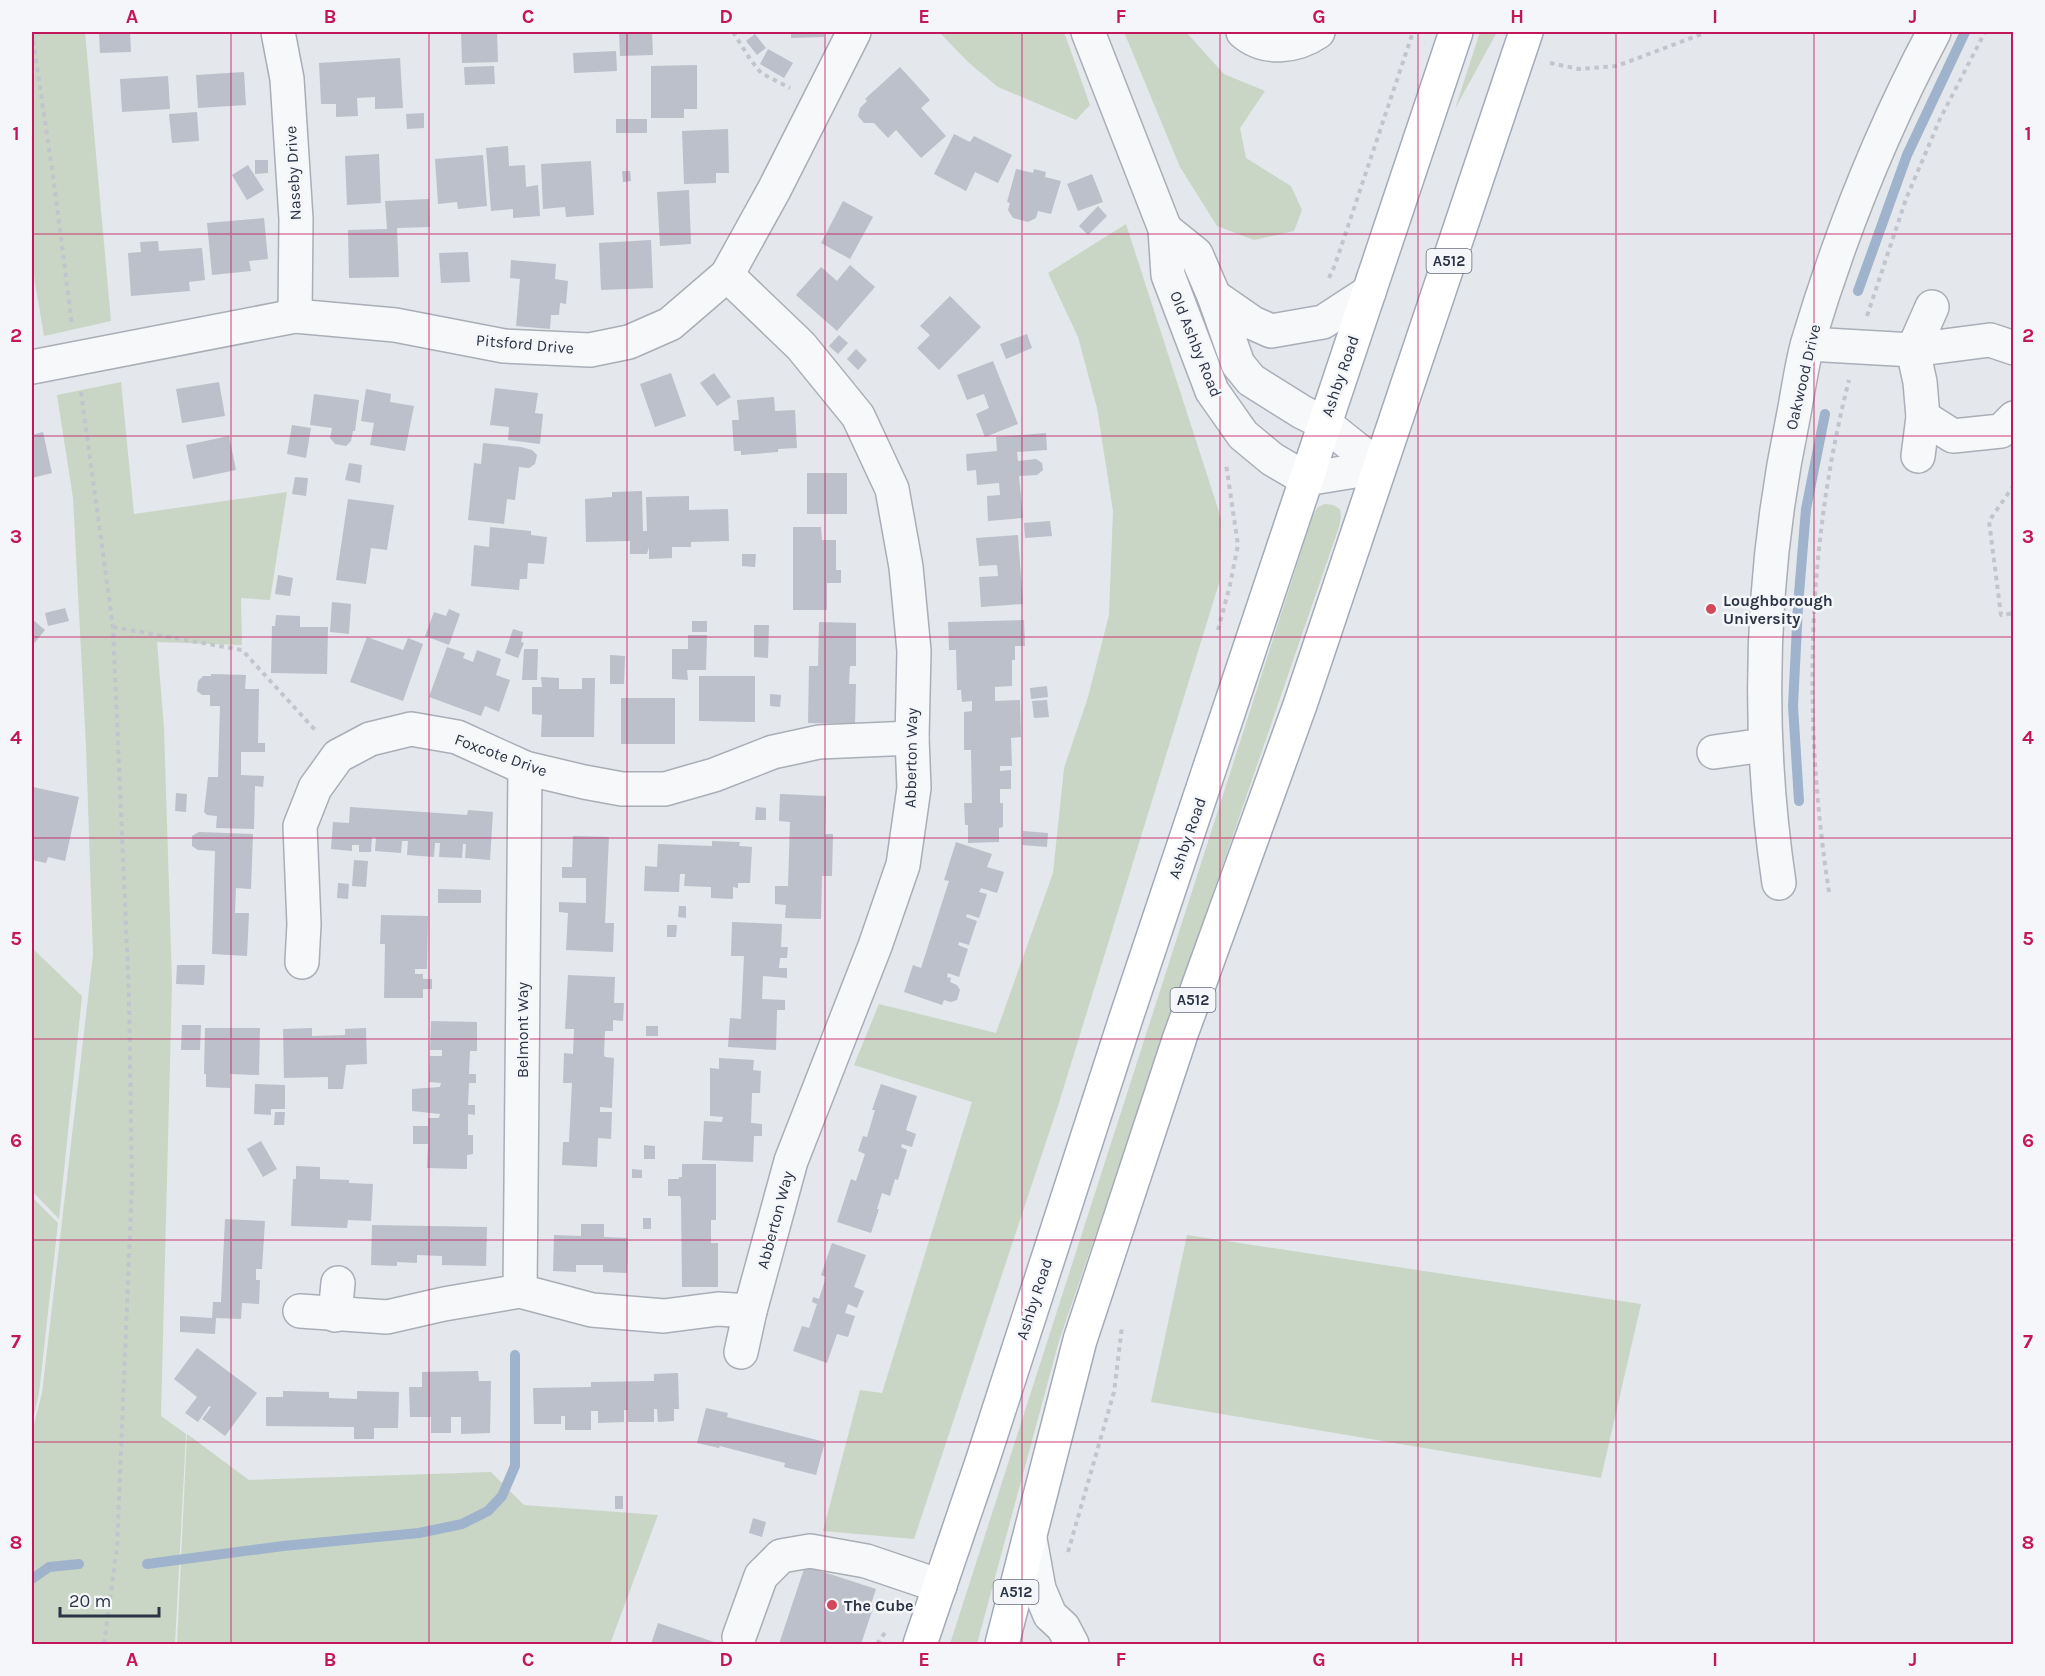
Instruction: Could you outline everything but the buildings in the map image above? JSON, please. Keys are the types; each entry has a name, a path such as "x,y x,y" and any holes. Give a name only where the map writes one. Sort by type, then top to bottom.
{"main road":[{"name":"Ashby Road","path":"920,1644 1324,423 1456,32"},
{"name":"A512","path":"1002,1644 1084,1329 1180,1037 1300,705 1522,43"}],"street":[{"name":"Naseby Drive","path":"278,32 287,79 296,219 295,316"},
{"name":"Pitsford Drive","path":"32,367 295,316 395,325 504,346 590,350 629,342 670,324 727,275 774,190 854,32"},
{"name":"Old Ashby Road","path":"1088,32 1165,229 1168,275 1212,391 1243,435 1272,459 1306,479"},
{"path":"1243,32 1257,41 1282,45 1307,39 1318,32"},
{"name":"Oakwood Drive","path":"1779,883 1764,745 1768,591 1780,476 1808,344 1856,203 1902,93 1934,32"},
{"name":"Old Ashby Road","path":"1165,229 1196,254 1214,296 1238,364 1251,380 1324,423 1379,467"},
{"name":"Abberton Way","path":"727,275 801,346 858,416 892,489 906,567 914,651 912,738 914,788 903,865 791,1161 741,1352"},
{"path":"1214,296 1253,323 1271,331 1323,322 1369,292"},
{"path":"1918,456 1923,417 1920,382 1913,350 1932,307"},
{"path":"1808,344 1913,350 1990,340 2013,348"},
{"path":"1923,417 1953,436 2001,432 2013,418"},
{"path":"1306,479 1379,467"},
{"name":"Foxcote Drive","path":"302,962 318,923 300,826 315,788 338,756 370,739 411,729 457,737 525,768 622,789 665,789 714,775 773,752 819,742 912,738"},
{"path":"1714,752 1764,745"},
{"name":"Belmont Way","path":"520,1292 525,768"},
{"path":"300,1311 336,1299 387,1317 444,1304 520,1292 592,1310 664,1316 718,1309 750,1311"},
{"path":"1030,1539 1038,1589 1050,1615 1063,1627 1072,1644"},
{"path":"739,1637 761,1576 781,1556 810,1551 866,1561 940,1586"}],"path":[{"path":"33,32 113,627 129,996 132,1184 117,1547 104,1644"},
{"path":"732,32 761,73 817,102"},
{"path":"1325,285 1335,266 1413,32"},
{"path":"1522,43 1579,69 1617,66 1707,32"},
{"path":"1829,892 1818,811 1812,717 1813,604 1823,509 1844,399 1857,348 1906,200 1940,119 1985,32"},
{"path":"2013,485 1989,521 2001,615 2013,613"},
{"path":"113,627 242,650 338,756"}],"green space":[{"path":"32,32 85,32 111,321 44,336 32,265"},
{"path":"939,32 1064,32 1090,105 1076,120 998,87 969,63"},
{"path":"1124,32 1186,32 1224,74 1265,91 1240,128 1246,158 1291,186 1302,210 1294,231 1254,240 1217,226 1180,167"},
{"path":"1480,32 1497,32 1455,109"},
{"path":"1126,224 1221,518 1220,580 1058,1106 914,1539 823,1531 860,1390 882,1393 972,1102 854,1065 879,1004 996,1033 1053,873 1064,768 1088,697 1109,615 1113,511 1097,408 1078,337 1048,273"},
{"path":"121,382 134,514 287,492 270,600 241,598 242,645 157,642 164,728 172,983 161,1416 186,1434 175,1644 32,1644 32,1432 42,1393 93,955 86,746 73,498 57,395"},
{"path":"1325,504 1340,509 1339,527 1059,1341 977,1644 950,1644 1313,515 1318,507"},
{"path":"32,948 82,996 59,1219 32,1191"},
{"path":"32,1197 58,1223 39,1393 32,1424"},
{"path":"1187,1235 1641,1304 1601,1478 1151,1402"},
{"path":"187,1434 249,1480 491,1472 524,1505 658,1515 610,1644 177,1644"}],"waterway":[{"path":"1858,291 1907,155 1965,32"},
{"path":"1799,801 1793,706 1798,606 1806,509 1825,414"},
{"path":"147,1564 283,1546 419,1533 462,1524 488,1511 502,1496 515,1466 515,1355"},
{"path":"32,1579 49,1567 79,1564"}],"place":[{"name":"Loughborough University","path":"1711,609"},
{"name":"The Cube","path":"832,1605"}]}
